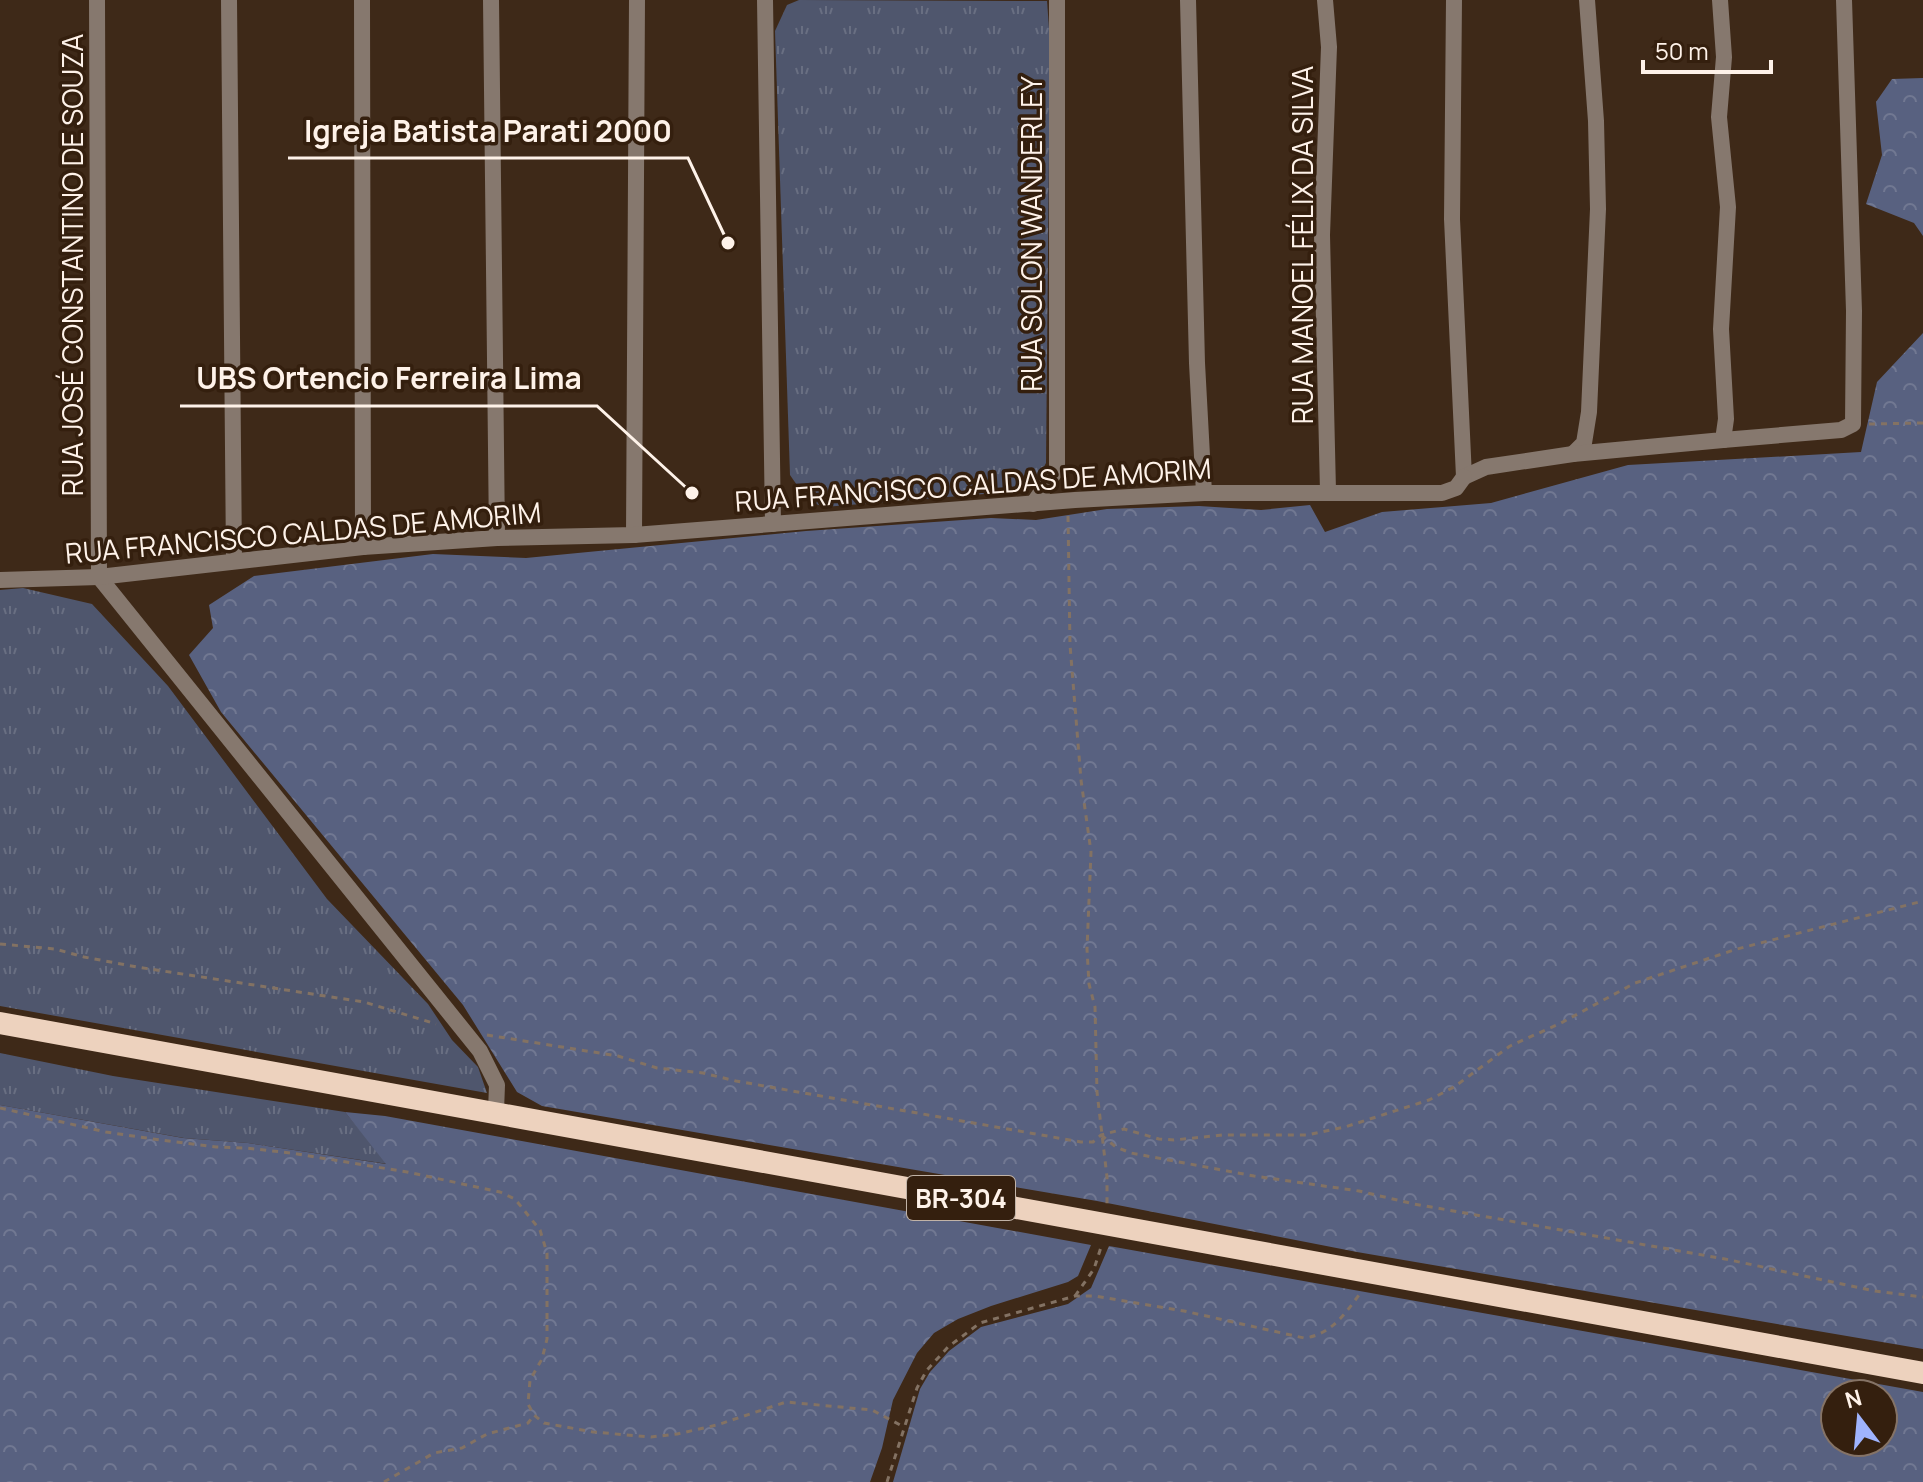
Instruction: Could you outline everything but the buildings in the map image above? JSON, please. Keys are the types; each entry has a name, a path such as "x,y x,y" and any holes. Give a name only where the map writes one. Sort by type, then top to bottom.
{"highway":[{"name":"BR-304","path":"0,1023 1923,1373"}],"street":[{"name":"RUA JOSÉ CONSTANTINO DE SOUZA","path":"97,0 99,577"},
{"path":"229,0 234,561"},
{"path":"362,0 363,547"},
{"path":"491,0 497,538"},
{"path":"634,535 637,0"},
{"path":"765,0 773,524"},
{"name":"RUA SOLON WANDERLEY","path":"1057,0 1057,469"},
{"path":"1188,0 1197,363 1204,493"},
{"name":"RUA MANOEL FÉLIX DA SILVA","path":"1325,0 1329,47 1322,235 1328,491"},
{"path":"1454,0 1452,219 1464,477"},
{"path":"1573,454 1584,443 1589,412 1598,209 1596,121 1587,0"},
{"path":"1720,0 1724,57 1719,117 1728,207 1721,329 1726,419 1723,440"},
{"path":"1844,0 1854,311 1853,424"},
{"name":"RUA FRANCISCO CALDAS DE AMORIM","path":"0,580 99,577 363,547 497,538 634,535 1073,500 1204,493 1442,493 1456,488 1464,477 1486,467 1573,454 1841,430 1853,424"},
{"path":"1033,504 1057,469 1073,500"},
{"path":"99,577 463,1031 493,1073 497,1085 496,1111"}],"path":[{"path":"1853,424 1923,423"},
{"path":"1073,500 1068,545 1070,645 1081,780 1091,852 1087,949 1089,984 1095,1007 1101,1135 1110,1226 1094,1269 1075,1296"},
{"path":"0,944 55,949 137,967 364,1002 463,1031 618,1056 657,1068 703,1073 1093,1142 1101,1135 1124,1129 1174,1140 1223,1135 1307,1135 1345,1127 1429,1100 1454,1087 1510,1046 1561,1023 1635,983 1737,949 1923,901"},
{"path":"0,1108 138,1137 291,1153 407,1172 500,1192 515,1199 540,1230 547,1253 547,1339 542,1359 530,1380 528,1404 534,1415 544,1423 593,1432 651,1437 717,1425 786,1402 872,1410 904,1427"},
{"path":"1101,1135 1116,1147 1131,1153 1254,1176 1359,1191 1414,1204 1725,1259 1875,1291 1923,1297"},
{"path":"887,1482 917,1388 927,1370 969,1329 980,1323 1075,1296 1095,1296 1184,1311 1304,1338 1314,1337 1332,1328 1374,1275"},
{"path":"384,1482 434,1453 462,1448 487,1434 528,1423 534,1415"}],"green space":[{"path":"799,0 1047,1 1050,42 1046,463 1039,476 1020,491 824,507 808,501 790,475 775,31 787,5"},
{"path":"1923,78 1923,236 1914,223 1866,204 1882,155 1876,102 1892,79"},
{"path":"1923,333 1923,1349 1357,1252 1097,1201 542,1106 517,1092 463,1005 221,712 189,655 213,628 209,605 254,576 433,554 526,558 806,531 991,518 1036,520 1107,509 1199,506 1261,510 1310,505 1325,532 1382,512 1491,503 1628,465 1861,452 1877,382"},
{"path":"23,588 92,604 168,686 327,899 428,1004 452,1040 478,1067 487,1093 0,1006 0,590"},
{"path":"0,1053 113,1076 345,1112 388,1164 248,1143 184,1138 0,1105"},
{"path":"0,1105 183,1138 248,1143 386,1164 345,1112 385,1116 1091,1245 1078,1276 1068,1282 991,1306 934,1333 917,1353 893,1400 870,1482 0,1482"},
{"path":"1109,1246 1845,1378 1819,1378 1819,1458 1899,1458 1899,1388 1923,1392 1923,1482 893,1482 920,1389 949,1351 981,1327 1068,1304 1091,1288"}],"place":[{"name":"Igreja Batista Parati 2000","path":"728,243"},
{"name":"UBS Ortencio Ferreira Lima","path":"692,493"}]}
